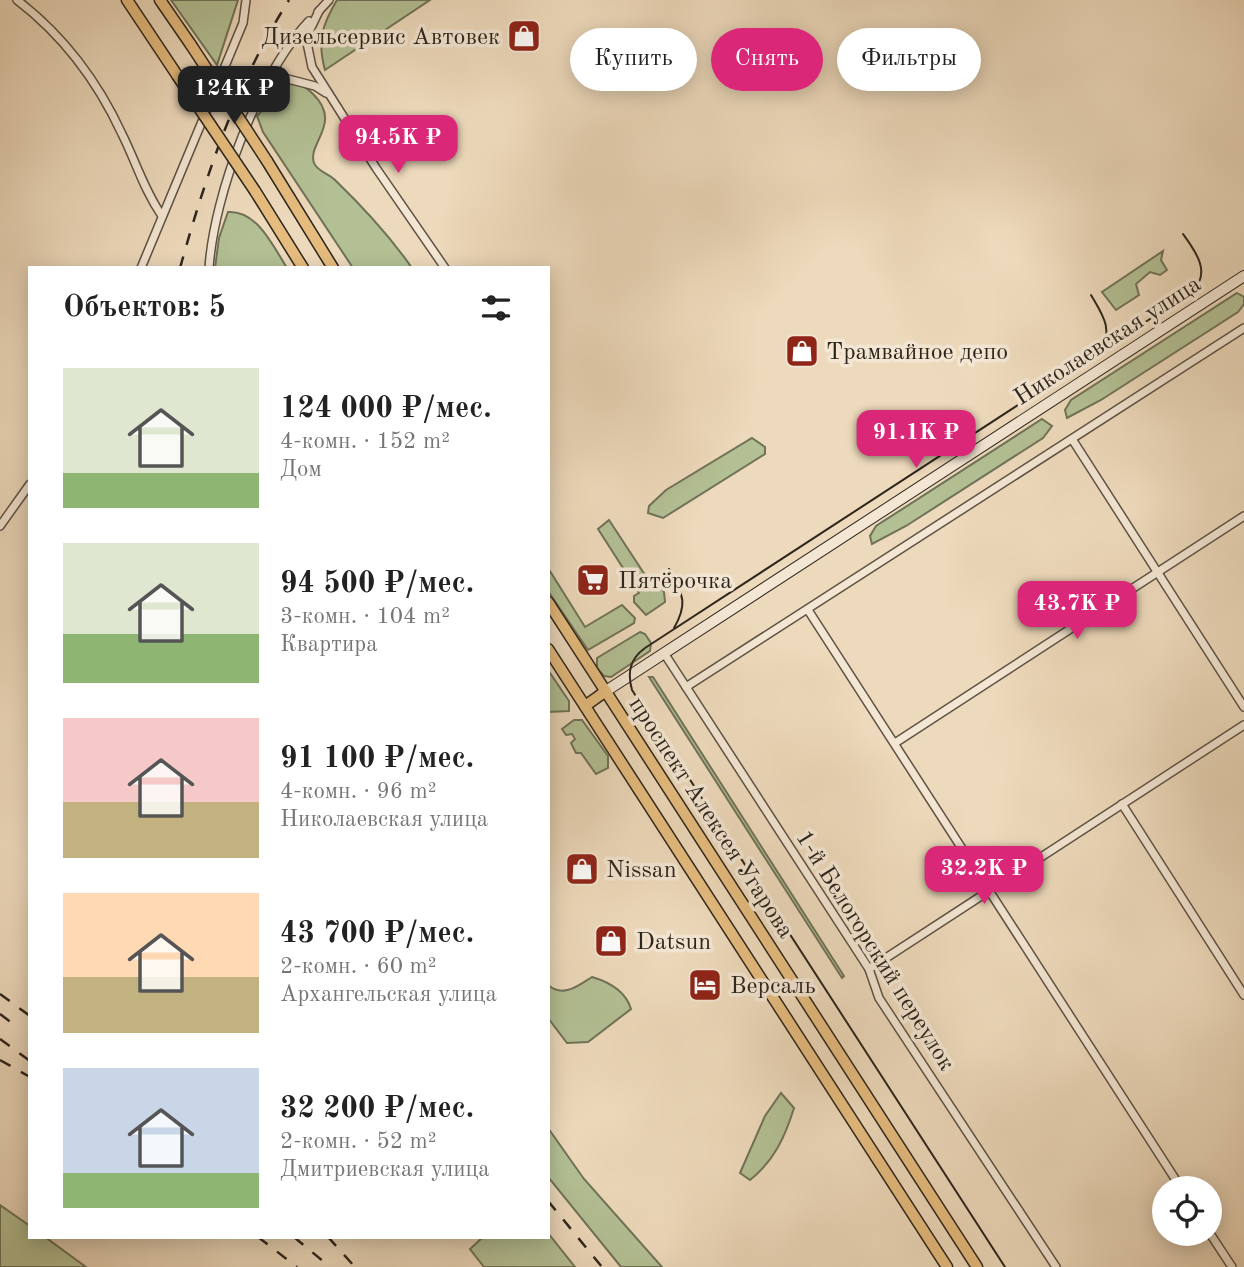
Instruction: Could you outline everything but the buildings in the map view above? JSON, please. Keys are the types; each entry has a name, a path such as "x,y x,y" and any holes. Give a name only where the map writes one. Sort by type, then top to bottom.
{"main road":[{"path":"127,0 255,191 302,266"},
{"path":"160,0 332,266"},
{"name":"Николаевская улица","path":"606,691 1244,276"},
{"name":"проспект Алексея Угарова","path":"550,605 977,1267"},
{"name":"проспект Алексея Угарова","path":"550,652 947,1267"},
{"path":"584,706 606,691"}],"street":[{"path":"17,0 35,14 85,66 123,135 148,195 162,216"},
{"path":"142,266 243,23 246,0"},
{"path":"209,266 216,222 238,150 272,68 284,50 329,0"},
{"path":"319,11 306,38 312,67 444,266"},
{"path":"260,100 270,87 284,78 315,86 330,96"},
{"path":"686,687 1244,328"},
{"path":"1072,439 1244,707"},
{"path":"0,526 28,487"},
{"path":"895,743 1244,516"},
{"path":"808,610 1173,1176"},
{"name":"1-й Белогорский переулок","path":"664,653 869,969 879,998 1056,1267"},
{"path":"869,969 1244,725"},
{"path":"1122,804 1244,995"},
{"path":"1218,1246 1231,1267"}],"green space":[{"path":"171,0 238,0 217,65"},
{"path":"337,0 430,0 325,70 321,50 322,34"},
{"path":"285,81 297,83 304,86 321,104 325,123 313,155 314,163 366,211 410,266 352,266 263,132 257,116 267,105 273,85"},
{"path":"228,212 238,213 256,223 286,266 215,266 219,238"},
{"path":"1163,251 1161,260 1167,270 1160,275 1150,272 1136,284 1139,295 1116,310 1102,292"},
{"path":"1237,293 1244,297 1244,304 1238,312 1101,400 1067,418 1065,410 1071,400"},
{"path":"1042,419 1052,426 1043,438 906,526 872,544 870,536 876,526"},
{"path":"752,438 765,447 765,454 663,518 648,513 649,506 666,490"},
{"path":"609,520 649,581 656,577 664,592 665,602 646,615 634,602 634,596 639,593 598,529"},
{"path":"550,571 585,627 622,605 635,618 634,623 588,650 550,594"},
{"path":"640,632 645,634 651,643 650,651 611,677 604,676 597,668 597,658"},
{"path":"550,673 569,701 569,711 550,712"},
{"path":"649,677 653,677 844,976 842,978"},
{"path":"574,720 582,720 608,756 608,768 596,774 581,753 576,753 571,743 575,739 572,734 566,735 562,729"},
{"path":"592,977 605,982 616,988 631,1009 588,1042 567,1043 550,1021 550,986 559,991 576,987"},
{"path":"781,1093 794,1108 791,1119 772,1157 750,1180 740,1173 765,1116"},
{"path":"550,1131 584,1179 662,1267 621,1267 550,1179"},
{"path":"0,1205 28,1225 28,1239 48,1239 86,1267 0,1267"},
{"path":"550,1236 575,1267 484,1267 470,1249 481,1239 550,1239"}],"tram line":[{"path":"1005,1267 632,690 630,672 633,661 645,648 1193,291 1201,277 1200,262 1183,234"},
{"path":"1091,295 1105,323 1106,336 1099,351"},
{"path":"669,569 682,598 679,619 674,628"}],"railway":[{"path":"181,266 225,130 254,63 289,0"},
{"path":"0,994 28,1015"},
{"path":"0,1014 16,1026"},
{"path":"0,1039 28,1060"},
{"path":"0,1060 28,1076"},
{"path":"550,1203 602,1267"},
{"path":"261,1239 297,1267"},
{"path":"296,1239 330,1267"},
{"path":"330,1239 355,1267"}],"place":[{"name":"Дизельсервис Автовек","path":"524,36"},
{"name":"Трамвайное депо","path":"802,351"},
{"name":"Пятёрочка","path":"593,580"},
{"name":"Nissan","path":"582,869"},
{"name":"Datsun","path":"611,941"},
{"name":"Версаль","path":"705,985"}]}
